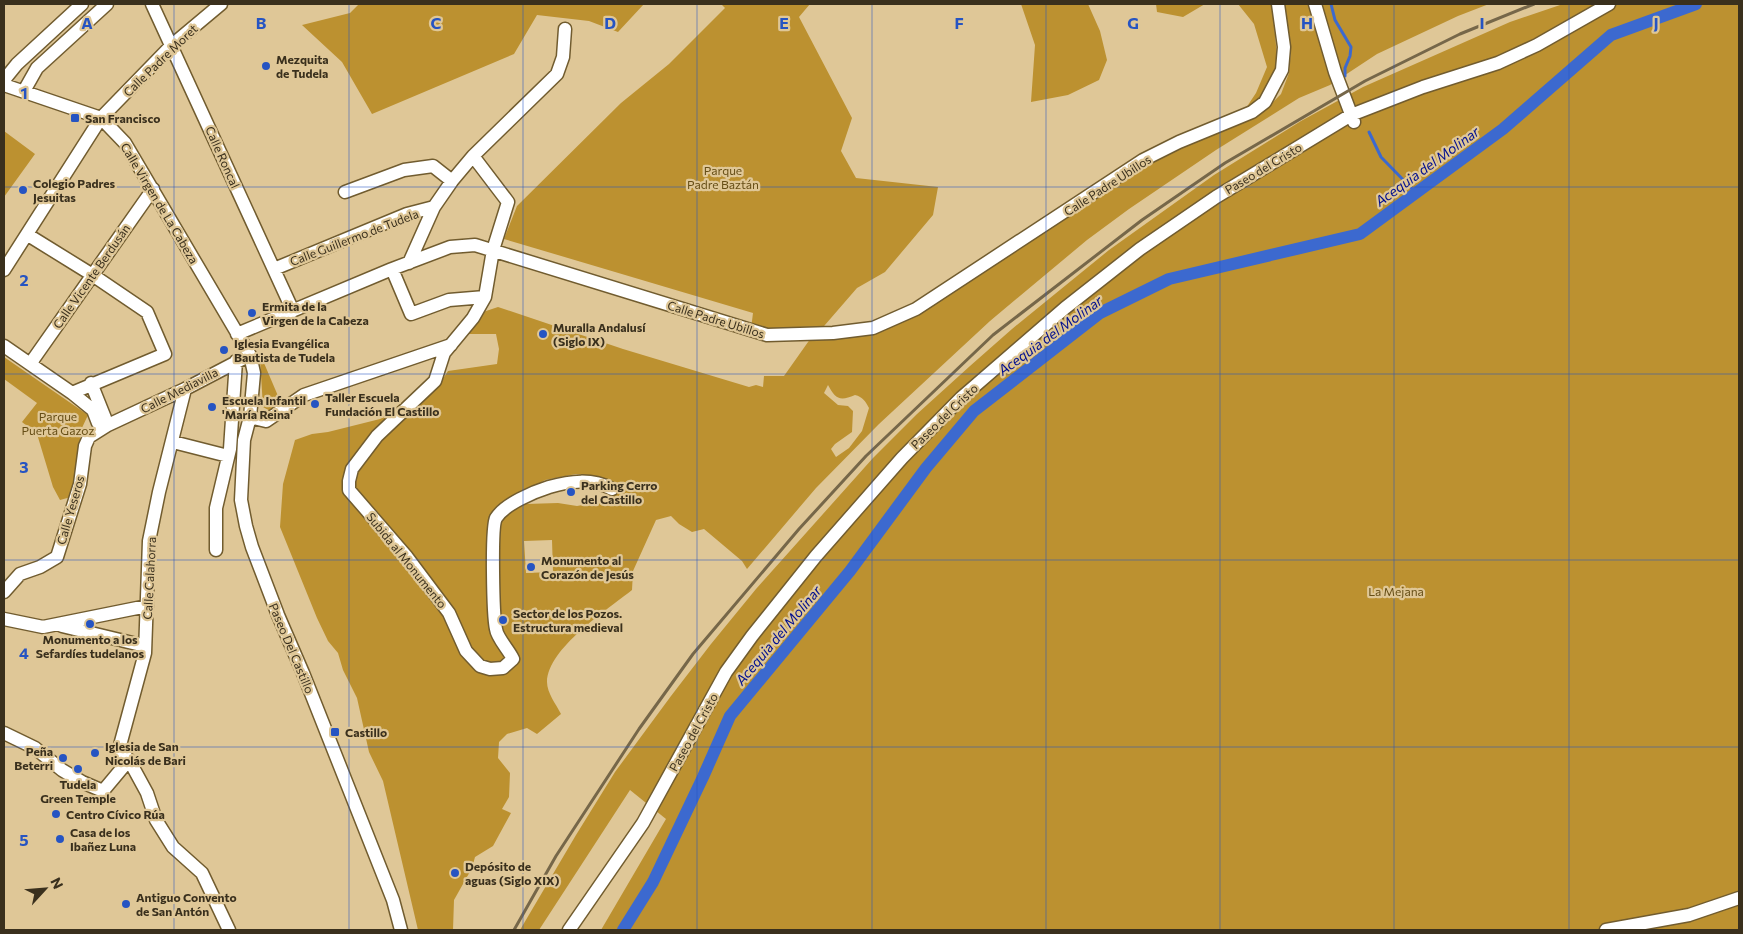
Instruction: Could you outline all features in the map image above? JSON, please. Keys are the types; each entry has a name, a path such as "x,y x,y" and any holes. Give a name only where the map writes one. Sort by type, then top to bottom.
{"street":[{"path":"4,80 17,64 82,4"},
{"path":"24,91 37,68 107,4"},
{"name":"Calle Roncal","path":"152,4 293,311"},
{"name":"Calle Padre Moret","path":"4,270 101,118 172,45 221,4"},
{"name":"Calle Padre Ubillos","path":"237,334 392,269 450,247 475,245 767,335 834,334 872,328 916,309 1143,160 1179,142 1252,112 1265,102 1282,70 1284,47 1278,4"},
{"path":"1315,4 1335,72 1353,119"},
{"name":"Paseo del Cristo","path":"569,930 643,823 726,672 752,636 816,556 902,458 961,398 1065,308 1140,249 1216,197 1353,119 1423,87 1498,63 1537,45 1609,4"},
{"name":"Calle Guillermo de Tudela","path":"408,263 434,207 452,180 473,156 557,74 563,57 565,30"},
{"name":"Calle Virgen de La Cabeza","path":"4,84 101,118 125,143 250,355"},
{"path":"473,156 508,202 493,250"},
{"path":"345,192 404,170 434,166 452,180"},
{"name":"Calle Vicente Berdusán","path":"30,364 91,274 153,188"},
{"name":"Calle Guillermo de Tudela","path":"274,269 407,214 434,207"},
{"path":"28,235 147,312 165,354 72,392"},
{"name":"Subida al Monumento","path":"493,250 486,297 444,353 434,381 377,436 352,469 349,490 407,557 444,606 466,651 480,666 490,669 503,668 513,659 496,631 492,536 496,519 508,507 523,498 537,491 560,484 585,481 600,482 612,489"},
{"path":"392,269 410,314 449,300 486,297"},
{"path":"250,417 266,421 304,395 451,345"},
{"path":"4,346 72,392 93,410 98,423 108,425"},
{"name":"Calle Mediavilla","path":"108,425 185,389 250,355"},
{"name":"Paseo Del Castillo","path":"250,355 254,373 250,417 244,440 241,500 252,547 393,900 401,930"},
{"path":"216,550 216,508 228,456 236,361"},
{"path":"91,384 108,425"},
{"name":"Calle Calahorra","path":"129,760 119,749 144,651 149,541 159,492 185,389"},
{"name":"Calle Yeseros","path":"4,592 20,574 40,567 57,557 80,484 85,446 89,437 108,425"},
{"path":"173,442 228,456"},
{"path":"4,619 43,627 147,606"},
{"path":"57,625 144,651"},
{"path":"4,733 35,748 62,770 82,782 103,791 129,760 147,793 156,820 173,847 202,873 229,930"},
{"path":"1606,930 1689,914 1739,898"}],"green space":[{"path":"359,4 644,4 618,32 589,21 537,15 514,54 372,114 342,62 302,25 350,13"},
{"name":"Parque Padre Baztán","path":"721,4 810,4 799,17 852,118 841,151 856,178 938,187 933,215 885,272 857,288 818,333 751,329 753,313 504,239 517,206 621,103 669,64 725,8"},
{"path":"1021,4 1088,4 1100,31 1107,60 1099,80 1068,95 1031,102 1035,45"},
{"path":"1156,4 1205,4 1183,17 1157,12"},
{"path":"1238,4 1272,4 1278,66 1263,95 1246,108 1256,93 1267,67 1254,24"},
{"path":"1279,4 1489,4 1458,16 1377,54 1330,85 1299,98 1216,150 1087,240 990,321 879,424 816,488 747,569 742,561 704,529 692,532 679,524 671,516 656,520 633,571 632,590 580,631 557,656 550,669 547,686 561,714 537,734 527,728 507,734 499,742 498,758 510,773 509,797 502,809 511,813 493,846 475,857 472,868 454,900 453,930 418,930 383,781 369,752 357,698 343,670 338,653 328,641 317,618 280,527 283,484 295,440 312,434 380,419 411,396 414,407 437,388 448,371 497,364 499,349 496,334 468,334 483,312 498,307 623,349 749,387 756,385 763,387 764,376 784,376 813,335 872,329 1143,161 1255,116 1266,109 1281,94 1289,73 1291,49","holes":["828,385 838,398 855,395 864,400 869,408 862,431 849,448 836,457 831,449 852,432 853,411 848,406 838,405 824,393","576,474 603,478 620,489 610,500 577,506 558,503 526,504 521,494 545,480","552,540 553,572 526,573 524,541"]},
{"name":"La Mejana","path":"1563,4 1739,4 1739,930 601,930 666,819 630,790 539,930 520,930 615,772 711,644 756,589 873,458 917,414 970,366 1109,250 1214,175 1301,121 1363,87 1510,22"},
{"path":"4,131 35,154 4,197"},
{"name":"Parque Puerta Gazoz","path":"4,357 88,415 81,430 75,489 71,497 60,500 53,487 37,434 22,422 37,403 4,379"},
{"path":"260,359 264,363 281,403 270,411 263,407"}],"waterway":[{"path":"1331,4 1335,20 1351,47 1350,56 1345,68 1345,76"},
{"name":"Acequia del Molinar","path":"623,930 653,882 730,716 850,571 926,468 974,411 1100,313 1169,279 1360,234 1503,129 1611,35 1696,4"},
{"path":"1369,132 1381,157 1416,193"}],"railway":[{"path":"514,930 556,856 639,729 693,654 799,529 866,456 993,335 1142,220 1225,163 1365,81 1460,34 1534,4"}],"place":[{"name":"Mezquita de Tudela","path":"266,66"},
{"name":"San Francisco","path":"75,118"},
{"name":"Colegio Padres Jesuitas","path":"23,190"},
{"name":"Ermita de la Virgen de la Cabeza","path":"252,313"},
{"name":"Muralla Andalusí (Siglo IX)","path":"543,334"},
{"name":"Iglesia Evangélica Bautista de Tudela","path":"224,350"},
{"name":"Taller Escuela Fundación El Castillo","path":"315,404"},
{"name":"Escuela Infantil 'María Reina'","path":"212,407"},
{"name":"Parking Cerro del Castillo","path":"571,492"},
{"name":"Monumento al Corazón de Jesús","path":"531,567"},
{"name":"Sector de los Pozos. Estructura medieval","path":"503,620"},
{"name":"Monumento a los Sefardíes tudelanos","path":"90,624"},
{"name":"Castillo","path":"335,732"},
{"name":"Iglesia de San Nicolás de Bari","path":"95,753"},
{"name":"Peña Beterri","path":"63,758"},
{"name":"Tudela Green Temple","path":"78,769"},
{"name":"Centro Cívico Rúa","path":"56,814"},
{"name":"Casa de los Ibañez Luna","path":"60,839"},
{"name":"Depósito de aguas (Siglo XIX)","path":"455,873"},
{"name":"Antiguo Convento de San Antón","path":"126,904"}]}
